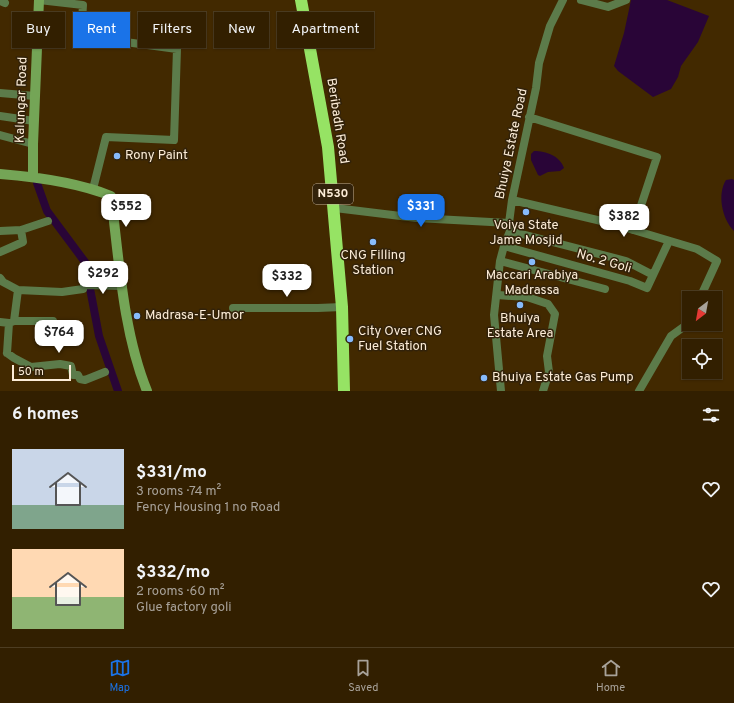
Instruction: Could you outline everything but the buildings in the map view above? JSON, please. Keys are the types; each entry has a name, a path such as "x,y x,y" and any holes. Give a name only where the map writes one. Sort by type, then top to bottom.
{"highway":[{"name":"Beribadh Road","path":"301,0 328,147 335,208 342,307 344,391"}],"street":[{"path":"39,0 83,5 81,36 177,49 174,140 106,137 93,188"},
{"name":"Kalungar Road","path":"33,177 39,0"},
{"name":"Bhuiya Estate Road","path":"501,391 494,315 500,261 510,227 512,200 536,88 539,63 550,26 564,0"},
{"path":"581,0 608,7 626,0"},
{"path":"0,93 35,96"},
{"path":"0,116 34,121"},
{"path":"529,117 657,157 633,230"},
{"path":"0,135 33,144"},
{"path":"0,174 33,177 93,188 112,196 132,344 147,391"},
{"path":"512,200 633,230 697,249 717,261 703,291"},
{"path":"335,208 510,227 626,261 653,275"},
{"path":"0,231 21,230 48,221"},
{"path":"0,252 23,242 21,230"},
{"name":"No. 2 Goli","path":"504,246 630,281 647,288 669,241"},
{"path":"500,261 605,289"},
{"path":"0,278 3,282 18,290 62,292 84,287 123,286"},
{"path":"18,290 4,353 31,367 60,364 71,366 73,375 78,375 80,379 85,380 105,372"},
{"path":"497,295 528,297 548,304 555,314 547,356 549,372 543,391"},
{"path":"233,308 342,307"},
{"path":"0,322 53,321"},
{"path":"639,391 671,336 682,328"}],"shaded area":[{"path":"631,0 667,0 709,16 698,42 681,66 678,77 671,89 653,97 618,71 614,66 624,33"},
{"path":"534,151 543,152 556,157 564,168 560,171 548,172 540,176 538,175 531,160 531,154"},
{"path":"726,180 734,180 734,231 726,220 721,199 723,186"}],"waterway":[{"path":"37,183 47,211 85,262 99,336 118,391"}],"place":[{"name":"Rony Paint","path":"117,156"},
{"name":"Voiya State Jame Mosjid","path":"526,212"},
{"name":"CNG Filling Station","path":"373,242"},
{"name":"Maccari Arabiya Madrassa","path":"532,262"},
{"name":"Bhuiya Estate Area","path":"520,305"},
{"name":"Madrasa-E-Umor","path":"137,316"},
{"name":"City Over CNG Fuel Station","path":"350,339"},
{"name":"Bhuiya Estate Gas Pump","path":"484,378"}]}
